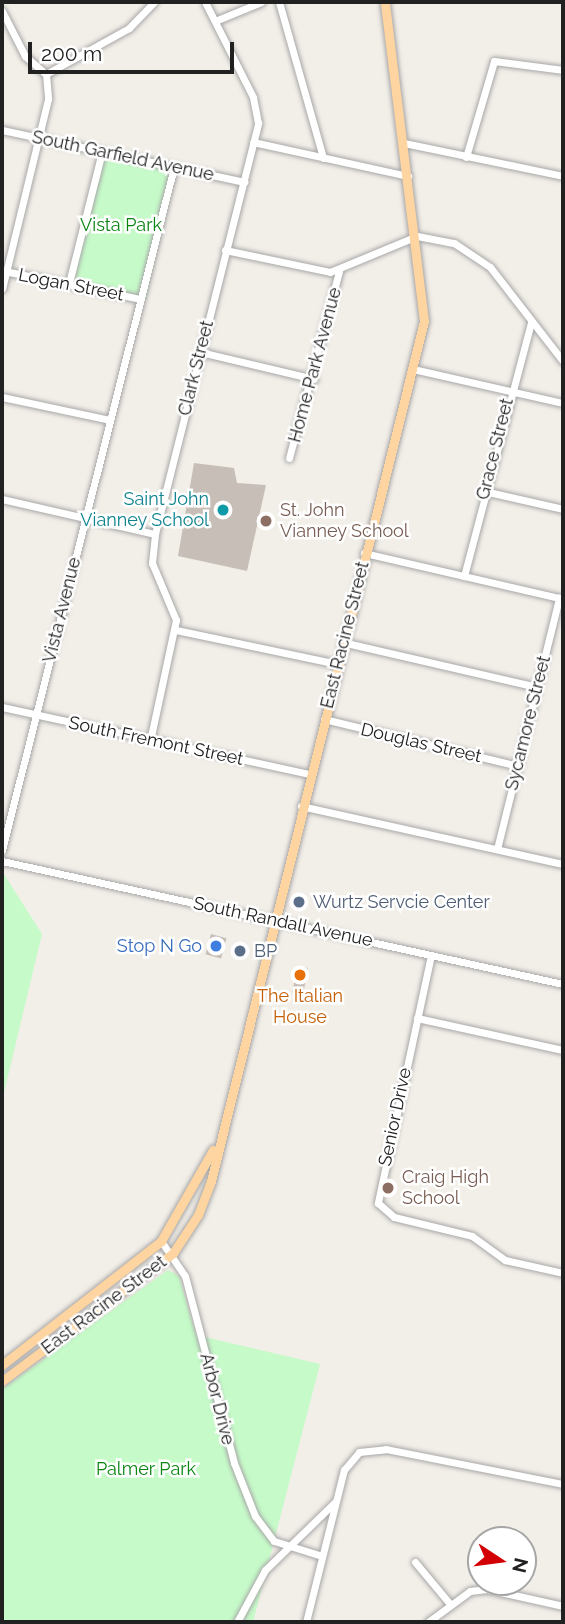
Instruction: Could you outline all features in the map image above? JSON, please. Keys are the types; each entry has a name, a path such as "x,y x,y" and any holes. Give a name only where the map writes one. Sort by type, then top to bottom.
{"main road":[{"name":"East Racine Street","path":"2,1381 173,1253 206,1197 218,1139 342,642 413,369 425,309 385,2"},
{"name":"East Racine Street","path":"2,1365 161,1241 185,1206 218,1139"}],"street":[{"path":"46,74 129,28 154,2"},
{"name":"Clark Street","path":"150,741 176,630 172,607 152,564 155,534 244,182 258,110 205,2"},
{"path":"215,22 261,2"},
{"path":"279,2 323,158"},
{"path":"2,11 25,56 46,74"},
{"path":"466,157 494,61 563,70"},
{"path":"2,289 4,271 40,138 46,74"},
{"name":"South Garfield Avenue","path":"2,130 244,182"},
{"path":"253,142 409,177"},
{"path":"404,143 563,176"},
{"path":"69,283 102,152"},
{"name":"Vista Avenue","path":"2,850 174,167"},
{"path":"225,250 339,272 417,236 454,243 484,260 563,361"},
{"name":"Logan Street","path":"4,271 140,299"},
{"name":"Home Park Avenue","path":"289,457 314,379 339,272"},
{"name":"Grace Street","path":"464,576 510,391 531,323"},
{"path":"200,352 314,379"},
{"path":"413,369 563,403"},
{"path":"2,397 110,420"},
{"path":"484,491 563,509"},
{"path":"2,499 155,534"},
{"path":"365,553 561,599"},
{"name":"Sycamore Street","path":"497,849 561,599"},
{"path":"176,630 337,664"},
{"path":"342,642 537,687"},
{"name":"South Fremont Street","path":"2,707 310,774"},
{"name":"Douglas Street","path":"324,719 518,766"},
{"path":"302,806 563,864"},
{"name":"South Randall Avenue","path":"2,861 563,984"},
{"name":"Senior Drive","path":"431,955 378,1197 381,1208 394,1217 463,1232 505,1260 563,1273"},
{"path":"417,1018 563,1050"},
{"name":"Arbor Drive","path":"161,1241 173,1253 186,1276 242,1486 265,1532 289,1545 323,1556"},
{"path":"306,1622 335,1502 349,1460 371,1449 563,1484"},
{"path":"237,1622 265,1570 335,1502"},
{"path":"415,1562 450,1604"},
{"path":"428,1622 470,1591 487,1589 563,1606"}],"green space":[{"name":"Vista Park","path":"102,152 174,167 146,299 74,284"},
{"path":"2,871 42,934 2,1101"},
{"name":"Palmer Park","path":"168,1270 179,1276 196,1335 320,1364 253,1622 2,1622 2,1389"}],"building":[{"name":"Saint John Vianney School","path":"194,463 234,468 237,483 266,485 247,571 178,556"},
{"name":"Stop N Go","path":"211,934 226,938 221,958 206,954"},
{"name":"The Italian House","path":"297,966 308,968 303,994 292,993"}],"place":[{"name":"Saint John Vianney School","path":"223,510"},
{"name":"St. John Vianney School","path":"266,521"},
{"name":"Wurtz Servcie Center","path":"299,902"},
{"name":"Stop N Go","path":"216,946"},
{"name":"BP","path":"240,951"},
{"name":"The Italian House","path":"300,975"},
{"name":"Craig High School","path":"388,1188"}]}
